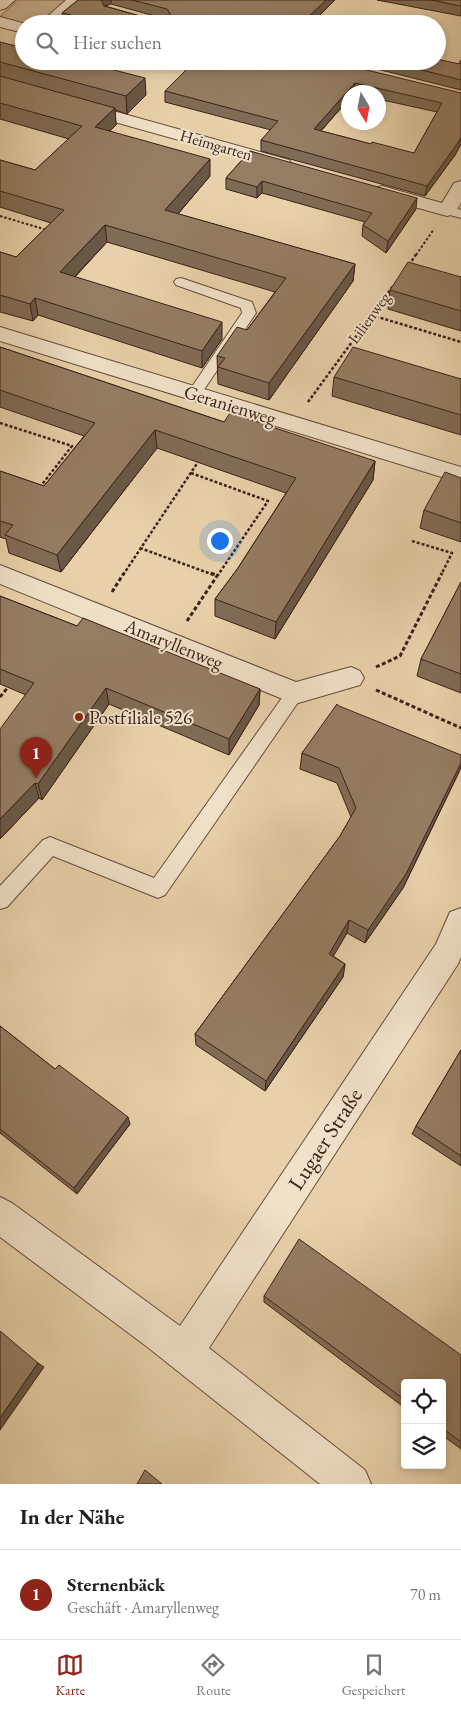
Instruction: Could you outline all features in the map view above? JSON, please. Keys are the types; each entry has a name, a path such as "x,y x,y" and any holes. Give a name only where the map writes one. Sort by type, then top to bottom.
{"street":[{"path":"0,5 7,0"},
{"path":"61,15 79,3"},
{"path":"0,22 15,26"},
{"name":"Heimgarten","path":"67,104 295,168"},
{"path":"361,186 454,212 461,187"},
{"name":"Geranienweg","path":"0,334 461,475"},
{"name":"Amaryllenweg","path":"0,574 295,693"},
{"path":"295,693 351,678"},
{"name":"Lugaer Straße","path":"184,1353 447,954 461,922"},
{"path":"0,1215 184,1353 351,1484"}],"lane":[{"path":"181,282 247,305 249,313 194,394"},
{"path":"0,900 50,846 158,890 295,693"}],"path":[{"path":"406,268 454,212"},
{"path":"0,216 48,230 42,236"},
{"name":"Lilienweg","path":"290,423 309,401 394,284"},
{"path":"371,315 461,342"},
{"path":"0,423 72,446 36,492"},
{"path":"99,613 201,458"},
{"path":"172,643 268,501 191,473"},
{"path":"351,678 400,656 452,553 412,541"},
{"path":"140,548 218,576"},
{"path":"351,678 461,728"},
{"path":"0,697 13,681"}],"shaded area":[{"path":"18,0 68,0 50,15 15,15 15,22 3,19 1,15"}],"building":[{"path":"78,0 101,0 104,6 136,15 71,15 62,13"},
{"path":"132,0 326,0 310,15 170,15 167,9"},
{"path":"431,0 461,0 461,6"},
{"path":"0,42 15,46 15,66 0,62"},
{"path":"461,60 461,80 422,70 446,70 446,61 459,64"},
{"path":"30,70 114,70 145,78 126,96"},
{"path":"186,70 367,70 461,93 461,137 427,186 261,140 278,121 165,91"},
{"path":"0,76 115,108 95,127 210,159 165,210 355,264 269,383 218,367 225,358 217,356 237,327 247,330 286,278 105,225 60,272 222,322 202,351 35,298 30,304 0,295 0,252 16,257 64,210 0,191 0,160 35,170 82,126 0,103"},
{"path":"250,151 417,198 388,241 363,225 372,213 262,181 257,187 226,178"},
{"path":"408,262 461,277 461,311 390,290"},
{"path":"0,347 224,422 230,413 375,461 276,622 215,599 238,568 296,478 155,430 57,555 5,535 13,525 0,521 0,471 44,486 95,423 0,390"},
{"path":"353,347 461,379 461,415 334,377"},
{"path":"445,472 461,478 461,523 424,510"},
{"path":"461,582 461,674 421,659"},
{"path":"0,596 77,626 83,618 260,689 229,739 106,688 38,784 35,783 0,819 0,729 34,683 0,669"},
{"path":"337,704 461,755 461,763 406,874 368,930 349,920 329,954 345,964 266,1081 195,1034 340,836 356,808 339,768 302,753"},
{"path":"0,1026 55,1069 59,1065 128,1117 74,1188 0,1129"},
{"path":"461,1050 461,1156 416,1126"},
{"path":"299,1239 461,1355 461,1442 446,1431 446,1379 401,1379 401,1397 264,1296"},
{"path":"0,1331 38,1363 0,1418"},
{"path":"145,1470 162,1484 137,1484"}],"place":[{"name":"Postfiliale 526","path":"79,717"},
{"name":"Sternenbäck","path":"36,778"}]}
